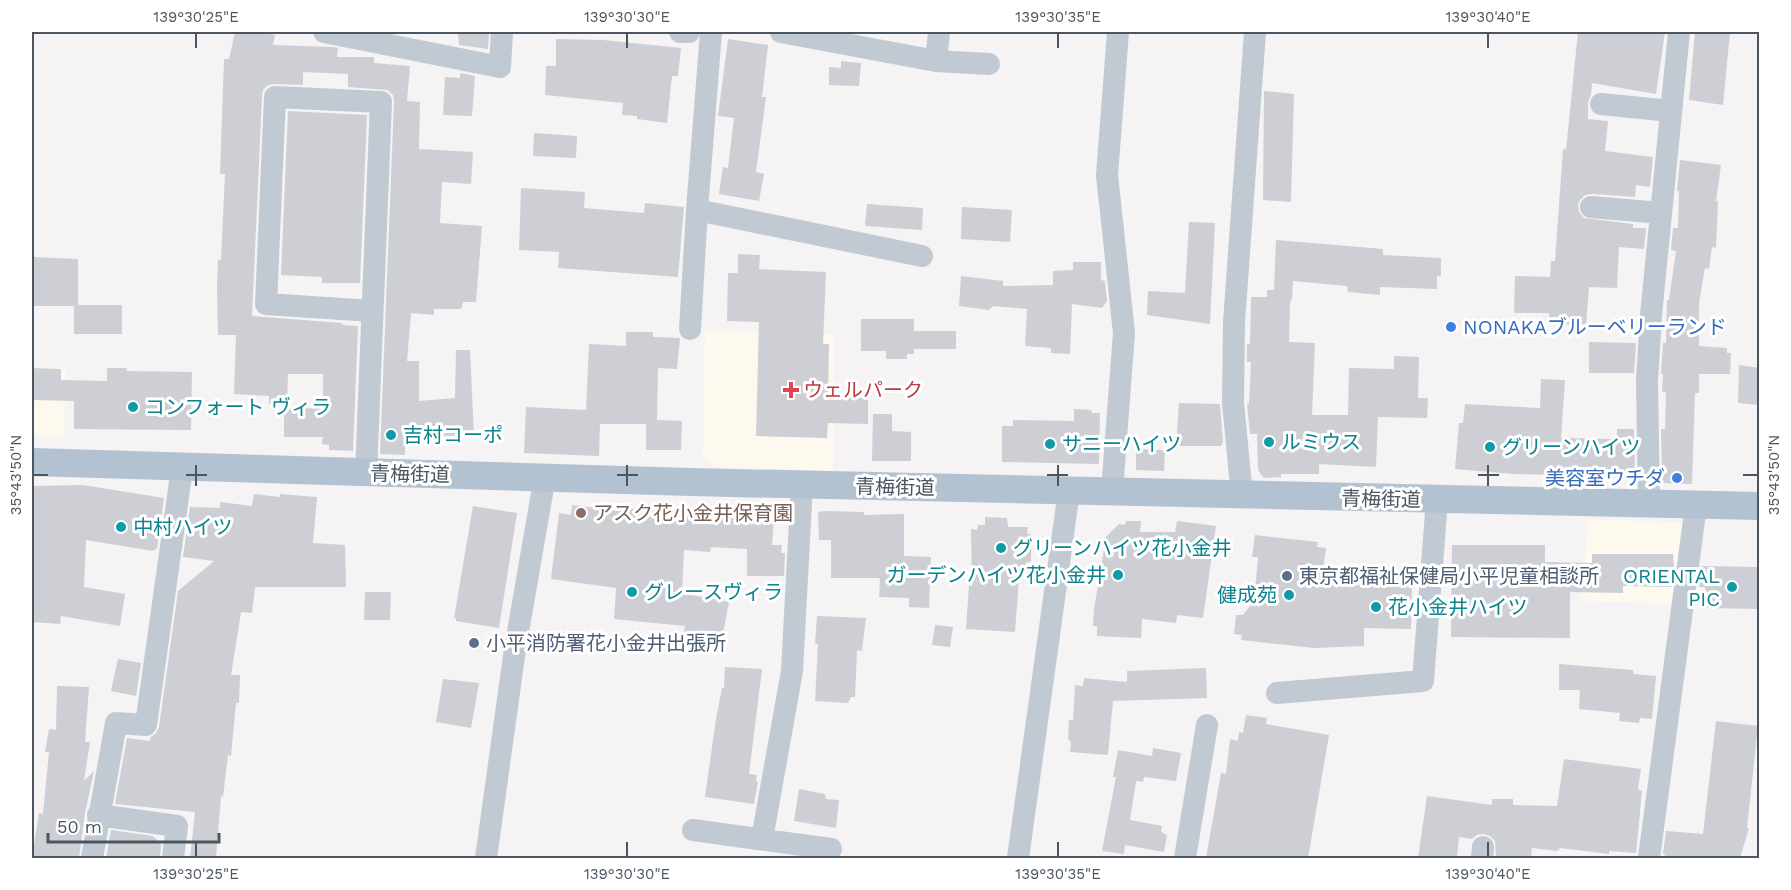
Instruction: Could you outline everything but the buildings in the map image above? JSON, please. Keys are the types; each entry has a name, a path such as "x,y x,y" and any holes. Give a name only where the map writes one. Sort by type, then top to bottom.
{"main road":[{"name":"青梅街道","path":"32,462 182,468 1069,491 1760,506"}],"street":[{"path":"324,32 406,40 500,67 502,32"},
{"path":"680,32 689,32"},
{"path":"690,329 711,32"},
{"path":"781,32 936,61 988,64"},
{"path":"936,61 939,32"},
{"path":"1112,491 1124,333 1107,175 1118,32"},
{"path":"1242,495 1233,403 1234,322 1255,32"},
{"path":"1649,505 1647,381 1651,315 1679,32"},
{"path":"366,473 381,102 275,97 266,304 372,311"},
{"path":"1601,104 1671,111"},
{"path":"1591,207 1661,213"},
{"path":"697,210 922,256"},
{"path":"92,858 116,723 146,725 182,468"},
{"path":"486,858 515,649 544,476"},
{"path":"762,839 792,671 802,484"},
{"path":"1018,858 1069,491"},
{"path":"1277,693 1423,681 1437,500"},
{"path":"1649,858 1696,505"},
{"path":"1185,858 1207,725"},
{"path":"98,815 177,826 173,858"},
{"path":"693,830 831,849"}],"shaded area":[{"path":"705,331 834,334 833,471 714,467 703,455"},
{"path":"32,368 66,368 64,436 32,435"},
{"path":"1589,520 1686,522 1678,604 1580,601"}],"place":[{"name":"NONAKAブルーベリーランド","path":"1451,327"},
{"name":"ウェルパーク","path":"791,390"},
{"name":"コンフォート ヴィラ","path":"133,407"},
{"name":"吉村コーポ","path":"391,435"},
{"name":"ルミウス","path":"1269,442"},
{"name":"サニーハイツ","path":"1050,444"},
{"name":"グリーンハイツ","path":"1490,447"},
{"name":"美容室ウチダ","path":"1677,478"},
{"name":"アスク花小金井保育園","path":"581,513"},
{"name":"中村ハイツ","path":"121,527"},
{"name":"グリーンハイツ花小金井","path":"1001,548"},
{"name":"ガーデンハイツ花小金井","path":"1118,575"},
{"name":"東京都福祉保健局小平児童相談所","path":"1287,576"},
{"name":"ORIENTAL PIC","path":"1732,587"},
{"name":"グレースヴィラ","path":"632,592"},
{"name":"健成苑","path":"1289,595"},
{"name":"花小金井ハイツ","path":"1376,607"},
{"name":"小平消防署花小金井出張所","path":"474,643"}]}
